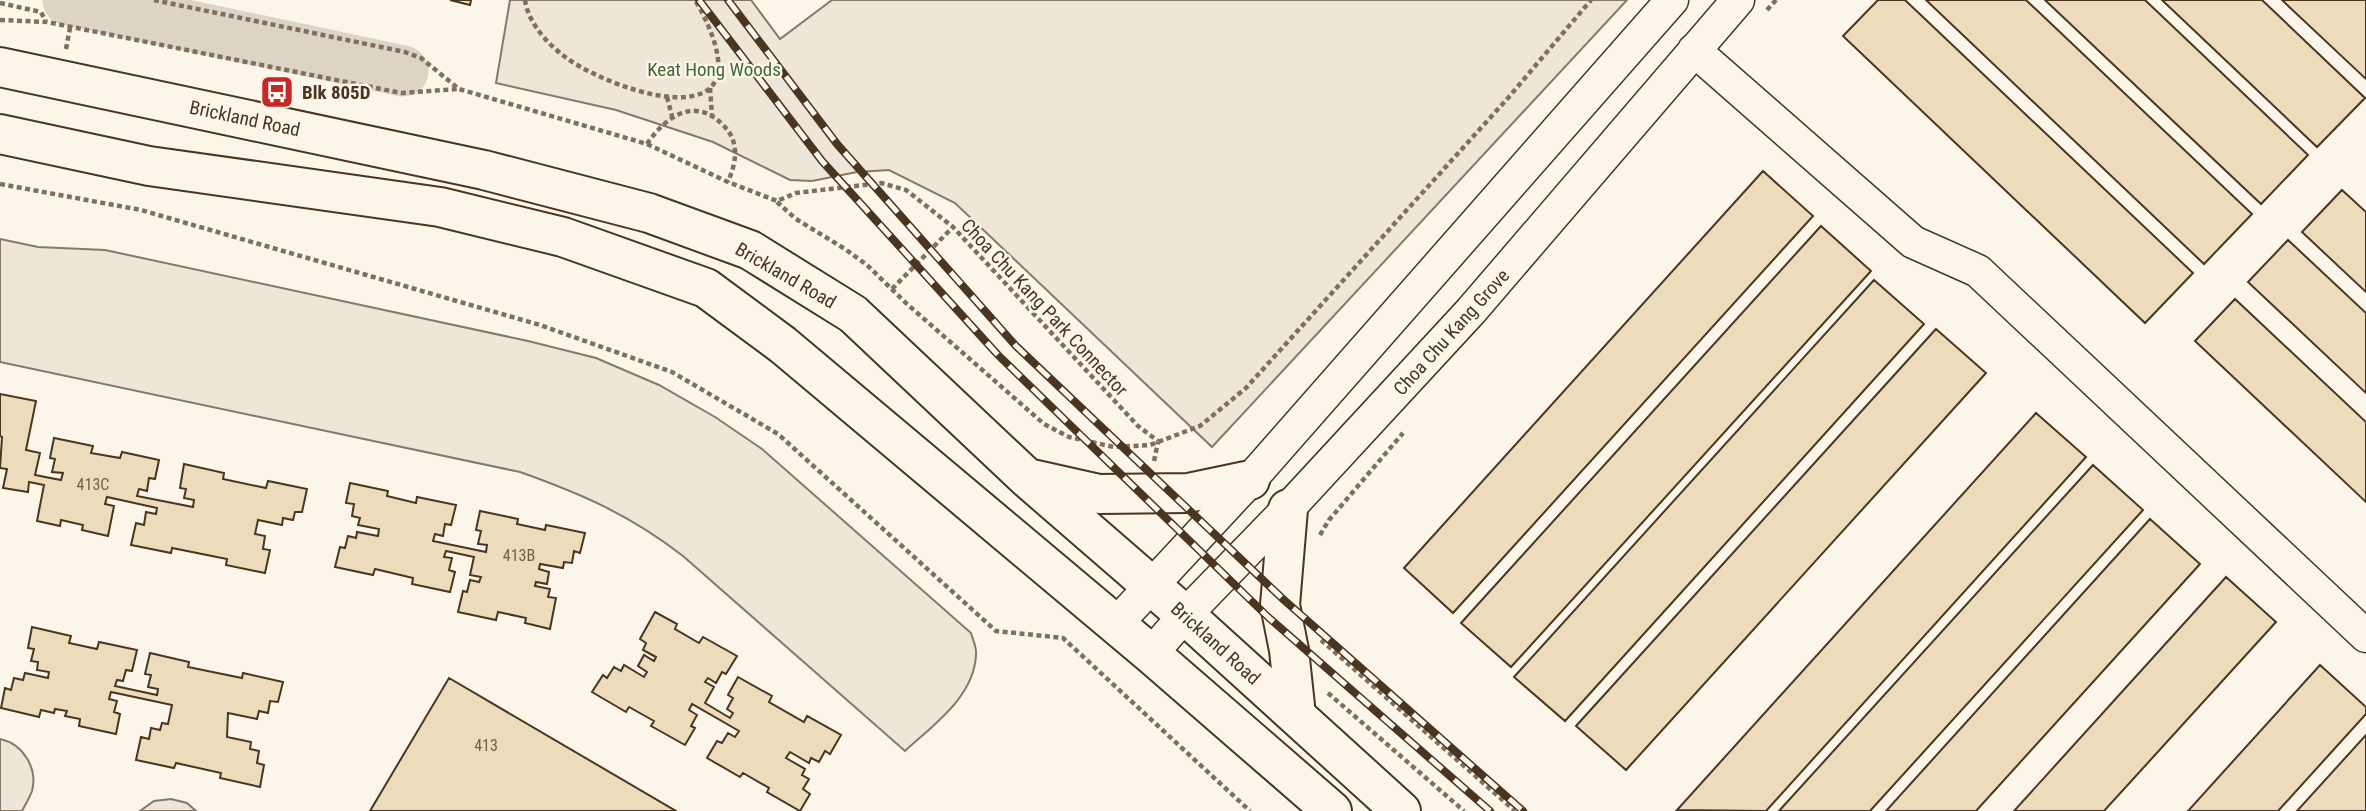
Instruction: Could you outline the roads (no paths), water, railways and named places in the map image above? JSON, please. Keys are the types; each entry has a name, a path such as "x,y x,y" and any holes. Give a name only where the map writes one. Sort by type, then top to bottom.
{"main road":[{"name":"Brickland Road","path":"0,67 484,170 649,213 750,250 853,313 1027,478 1185,615 1401,811"},
{"path":"0,134 149,166 440,207 564,237 706,288 783,345 1116,624 1332,811"},
{"path":"1027,478 1099,494 1188,493 1250,480"},
{"path":"1288,509 1280,605 1289,650 1296,715"}],"street":[{"path":"1116,624 1250,480 1672,0"},
{"name":"Choa Chu Kang Grove","path":"1151,654 1504,274 1738,0"},
{"path":"1694,50 1913,242 1978,271 2366,636"}],"waterway":[{"path":"68,0 403,71"}],"railway":[{"path":"699,0 822,161 998,355 1268,617 1490,811"},
{"path":"728,0 837,144 1016,346 1284,600 1523,811"}],"place":[{"name":"Blk 805D","path":"277,92"}],"park label":[{"name":"Keat Hong Woods","path":"714,69"}]}
